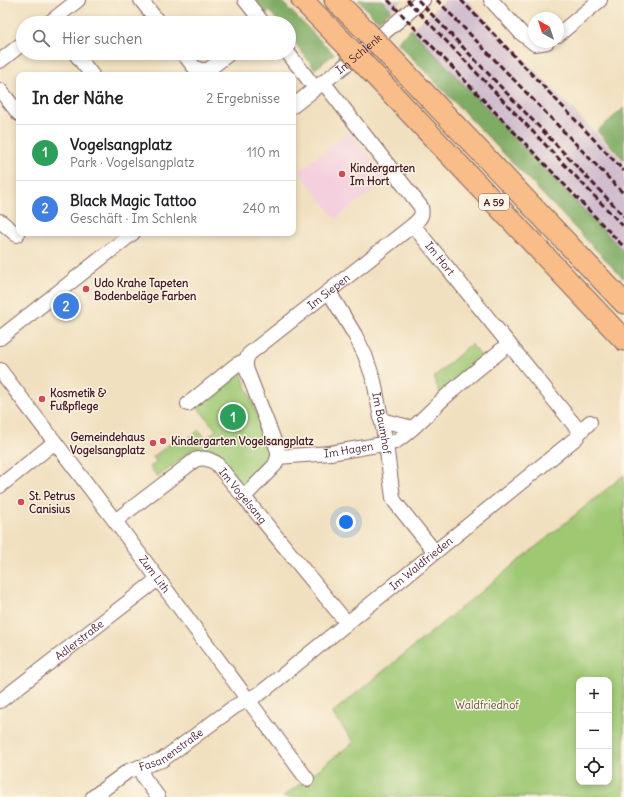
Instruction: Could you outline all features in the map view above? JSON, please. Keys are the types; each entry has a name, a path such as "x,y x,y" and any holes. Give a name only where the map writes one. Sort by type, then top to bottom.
{"highway":[{"name":"A 59","path":"302,0 624,340"},
{"name":"A 59","path":"335,0 624,303"}],"street":[{"path":"58,16 78,0"},
{"path":"141,0 154,16"},
{"path":"245,0 258,16"},
{"name":"Im Schlenk","path":"296,104 423,0"},
{"path":"491,0 521,33 528,36"},
{"path":"564,30 600,0"},
{"path":"0,61 16,48"},
{"path":"80,60 90,72"},
{"path":"188,60 194,67 200,70 208,70 221,60"},
{"path":"295,60 319,85 421,207 423,214 413,225"},
{"path":"0,90 16,110"},
{"path":"0,221 16,234"},
{"name":"Im Siepen","path":"188,404 236,365 246,360 249,354 413,225"},
{"name":"Im Hort","path":"413,225 580,432"},
{"path":"0,338 129,236"},
{"name":"Im Baumhof","path":"329,292 355,335 365,355 374,381 386,444 393,498 435,552"},
{"name":"Im Hagen","path":"278,457 330,453 396,442 413,428 459,384 509,344"},
{"path":"244,497 275,465 278,457 278,451 246,368 246,360"},
{"name":"Zum Lith","path":"0,370 115,521 307,779"},
{"path":"381,420 413,428"},
{"name":"Im Waldfrieden","path":"248,700 262,692 576,438 590,422"},
{"path":"0,486 55,442"},
{"name":"Im Vogelsang","path":"115,521 195,460 203,458 209,459 216,463 347,623"},
{"name":"Adlerstraße","path":"0,700 158,579"},
{"name":"Fasanenstraße","path":"93,797 128,771 162,760 234,707 248,700"},
{"path":"139,767 144,778 158,797"}],"shaded area":[{"path":"382,0 403,0 391,10"},
{"path":"446,0 467,0 624,163 624,252 411,29"},
{"name":"Kindergarten Im Hort","path":"349,131 387,179 336,219 299,171"}],"green space":[{"path":"250,0 280,0 296,16 274,16 270,11 263,16"},
{"path":"358,0 382,0 391,10 378,21"},
{"path":"296,16 334,54 315,69 296,44"},
{"path":"411,29 624,252 624,279 397,42"},
{"path":"624,108 624,160 597,131"},
{"path":"471,344 483,358 440,394 434,377"},
{"path":"239,368 273,454 271,462 248,486 243,486 216,452 195,448 158,477 150,467 157,462 153,457 180,436 185,441 199,430 206,439 216,430 195,404"},
{"name":"Waldfriedhof","path":"624,475 624,797 283,797 354,742 332,713"}],"railway":[{"path":"388,0 624,247"},
{"path":"407,0 624,227"},
{"path":"418,0 624,216"},
{"path":"437,0 624,194"},
{"path":"461,0 624,171"}],"place":[{"name":"Kindergarten Im Hort","path":"342,174"},
{"name":"Udo Krahe Tapeten Bodenbeläge Farben","path":"86,289"},
{"name":"Black Magic Tattoo","path":"66,306"},
{"name":"Kosmetik & Fußpflege","path":"42,399"},
{"name":"Vogelsangplatz","path":"233,417"},
{"name":"Kindergarten Vogelsangplatz","path":"163,441"},
{"name":"Gemeindehaus Vogelsangplatz","path":"153,443"},
{"name":"St. Petrus Canisius","path":"21,502"}]}
